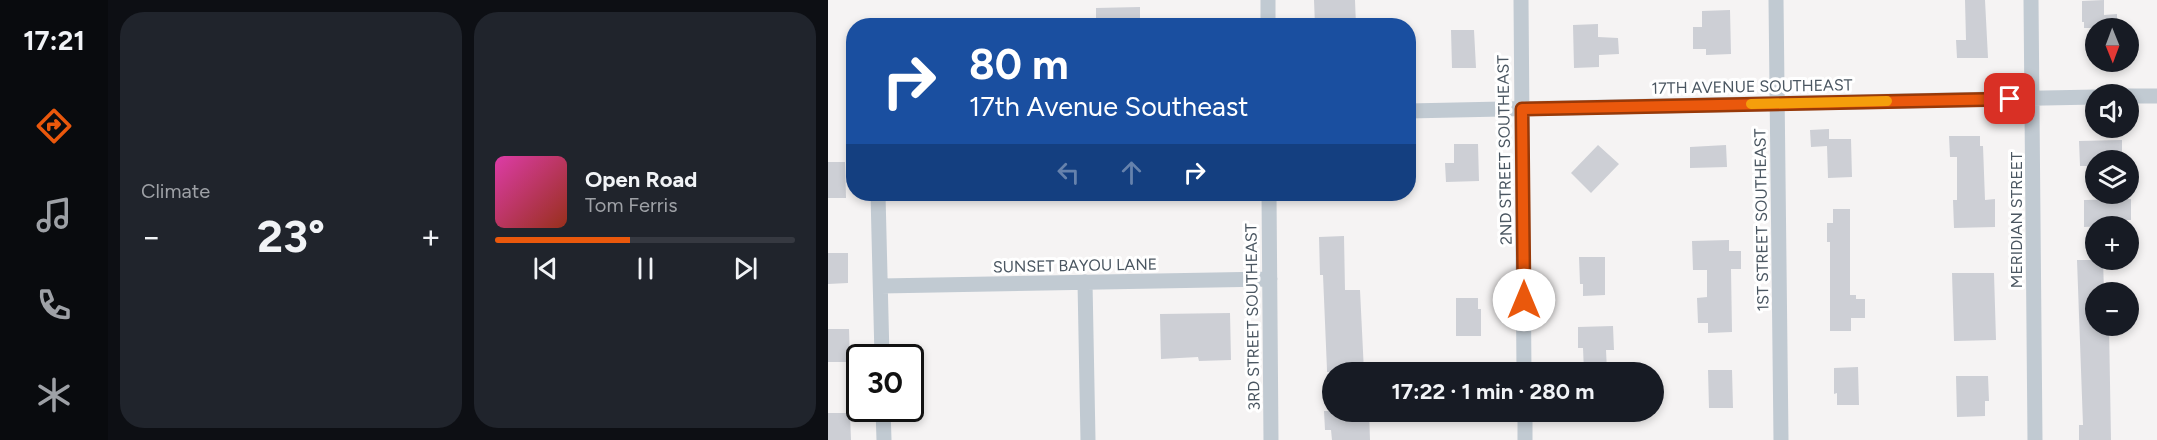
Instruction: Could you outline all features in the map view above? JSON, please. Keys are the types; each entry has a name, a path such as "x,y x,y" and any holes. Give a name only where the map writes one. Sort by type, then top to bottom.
{"street":[{"path":"1268,0 1268,18"},
{"name":"2ND STREET SOUTHEAST","path":"1521,0 1524,362"},
{"name":"1ST STREET SOUTHEAST","path":"1776,0 1781,440"},
{"name":"MERIDIAN STREET","path":"2031,0 2035,440"},
{"path":"2139,96 2157,96"},
{"name":"17TH AVENUE SOUTHEAST","path":"1416,111 2085,97"},
{"path":"878,201 882,344"},
{"name":"3RD STREET SOUTHEAST","path":"1269,201 1271,440"},
{"name":"SUNSET BAYOU LANE","path":"881,286 1270,279"},
{"path":"1085,282 1088,440"},
{"path":"883,422 884,440"},
{"path":"1525,422 1525,440"}],"building":[{"path":"1314,0 1355,0 1356,18 1315,18"},
{"path":"1965,0 1985,0 1988,58 1957,58 1956,40 1966,40"},
{"path":"2104,0 2104,15 2117,14 2117,18 2085,18 2084,28 2082,1"},
{"path":"1140,7 1140,18 1096,18 1096,8"},
{"path":"1730,10 1731,54 1706,55 1706,49 1693,49 1693,27 1702,27 1702,11"},
{"path":"1598,24 1598,37 1618,38 1619,54 1599,55 1599,67 1574,68 1573,25"},
{"path":"1451,30 1474,30 1476,68 1452,68"},
{"path":"1829,129 1829,139 1851,139 1852,177 1828,178 1827,146 1811,147 1810,130"},
{"path":"1949,136 1980,136 1980,146 1983,146 1985,200 1995,199 1995,227 1954,228 1953,200 1957,200 1957,157 1950,157"},
{"path":"2122,140 2122,150 2085,150 2085,166 2080,166 2079,141"},
{"path":"1454,144 1478,144 1479,181 1446,182 1445,163 1454,163"},
{"path":"1598,145 1619,164 1591,193 1571,173"},
{"path":"1726,145 1727,167 1690,168 1690,147"},
{"path":"828,162 845,162 846,198 828,198"},
{"path":"2084,200 2085,204 2131,204 2131,216 2085,216 2084,227"},
{"path":"1833,209 1850,209 1850,295 1856,295 1856,299 1865,299 1865,318 1851,318 1851,331 1830,331 1830,242 1827,242 1827,223 1833,223"},
{"path":"1344,236 1345,290 1360,290 1364,362 1327,362 1319,237"},
{"path":"1729,240 1729,251 1741,251 1741,269 1731,269 1732,332 1708,333 1708,323 1698,323 1697,298 1707,297 1707,270 1693,270 1692,241"},
{"path":"828,253 848,253 848,283 828,284"},
{"path":"1579,257 1605,257 1605,295 1583,296"},
{"path":"2077,260 2085,260 2085,270 2103,270 2104,282 2085,282 2085,336 2109,336 2111,440 2079,440 2079,425 2083,425"},
{"path":"1952,273 1994,273 1996,340 1954,341"},
{"path":"1456,298 1478,298 1478,309 1481,309 1481,336 1456,336"},
{"path":"1230,313 1231,360 1199,361 1198,357 1161,359 1160,314"},
{"path":"1613,326 1614,350 1606,350 1607,362 1584,362 1583,348 1578,348 1578,327"},
{"path":"828,329 849,329 849,344 846,344 846,362 828,362"},
{"path":"1858,367 1859,405 1837,405 1837,393 1834,394 1834,368"},
{"path":"1708,370 1732,370 1733,408 1709,408"},
{"path":"1956,376 1988,376 1989,401 1985,401 1985,416 1957,417"},
{"path":"828,413 846,413 846,422 850,422 851,440 828,440"},
{"path":"1325,422 1369,422 1370,440 1332,440 1331,430 1325,430"}],"slow traffic":[{"path":"1751,104 1887,101"}],"route":[{"path":"1524,300 1522,109 2010,99"}]}
